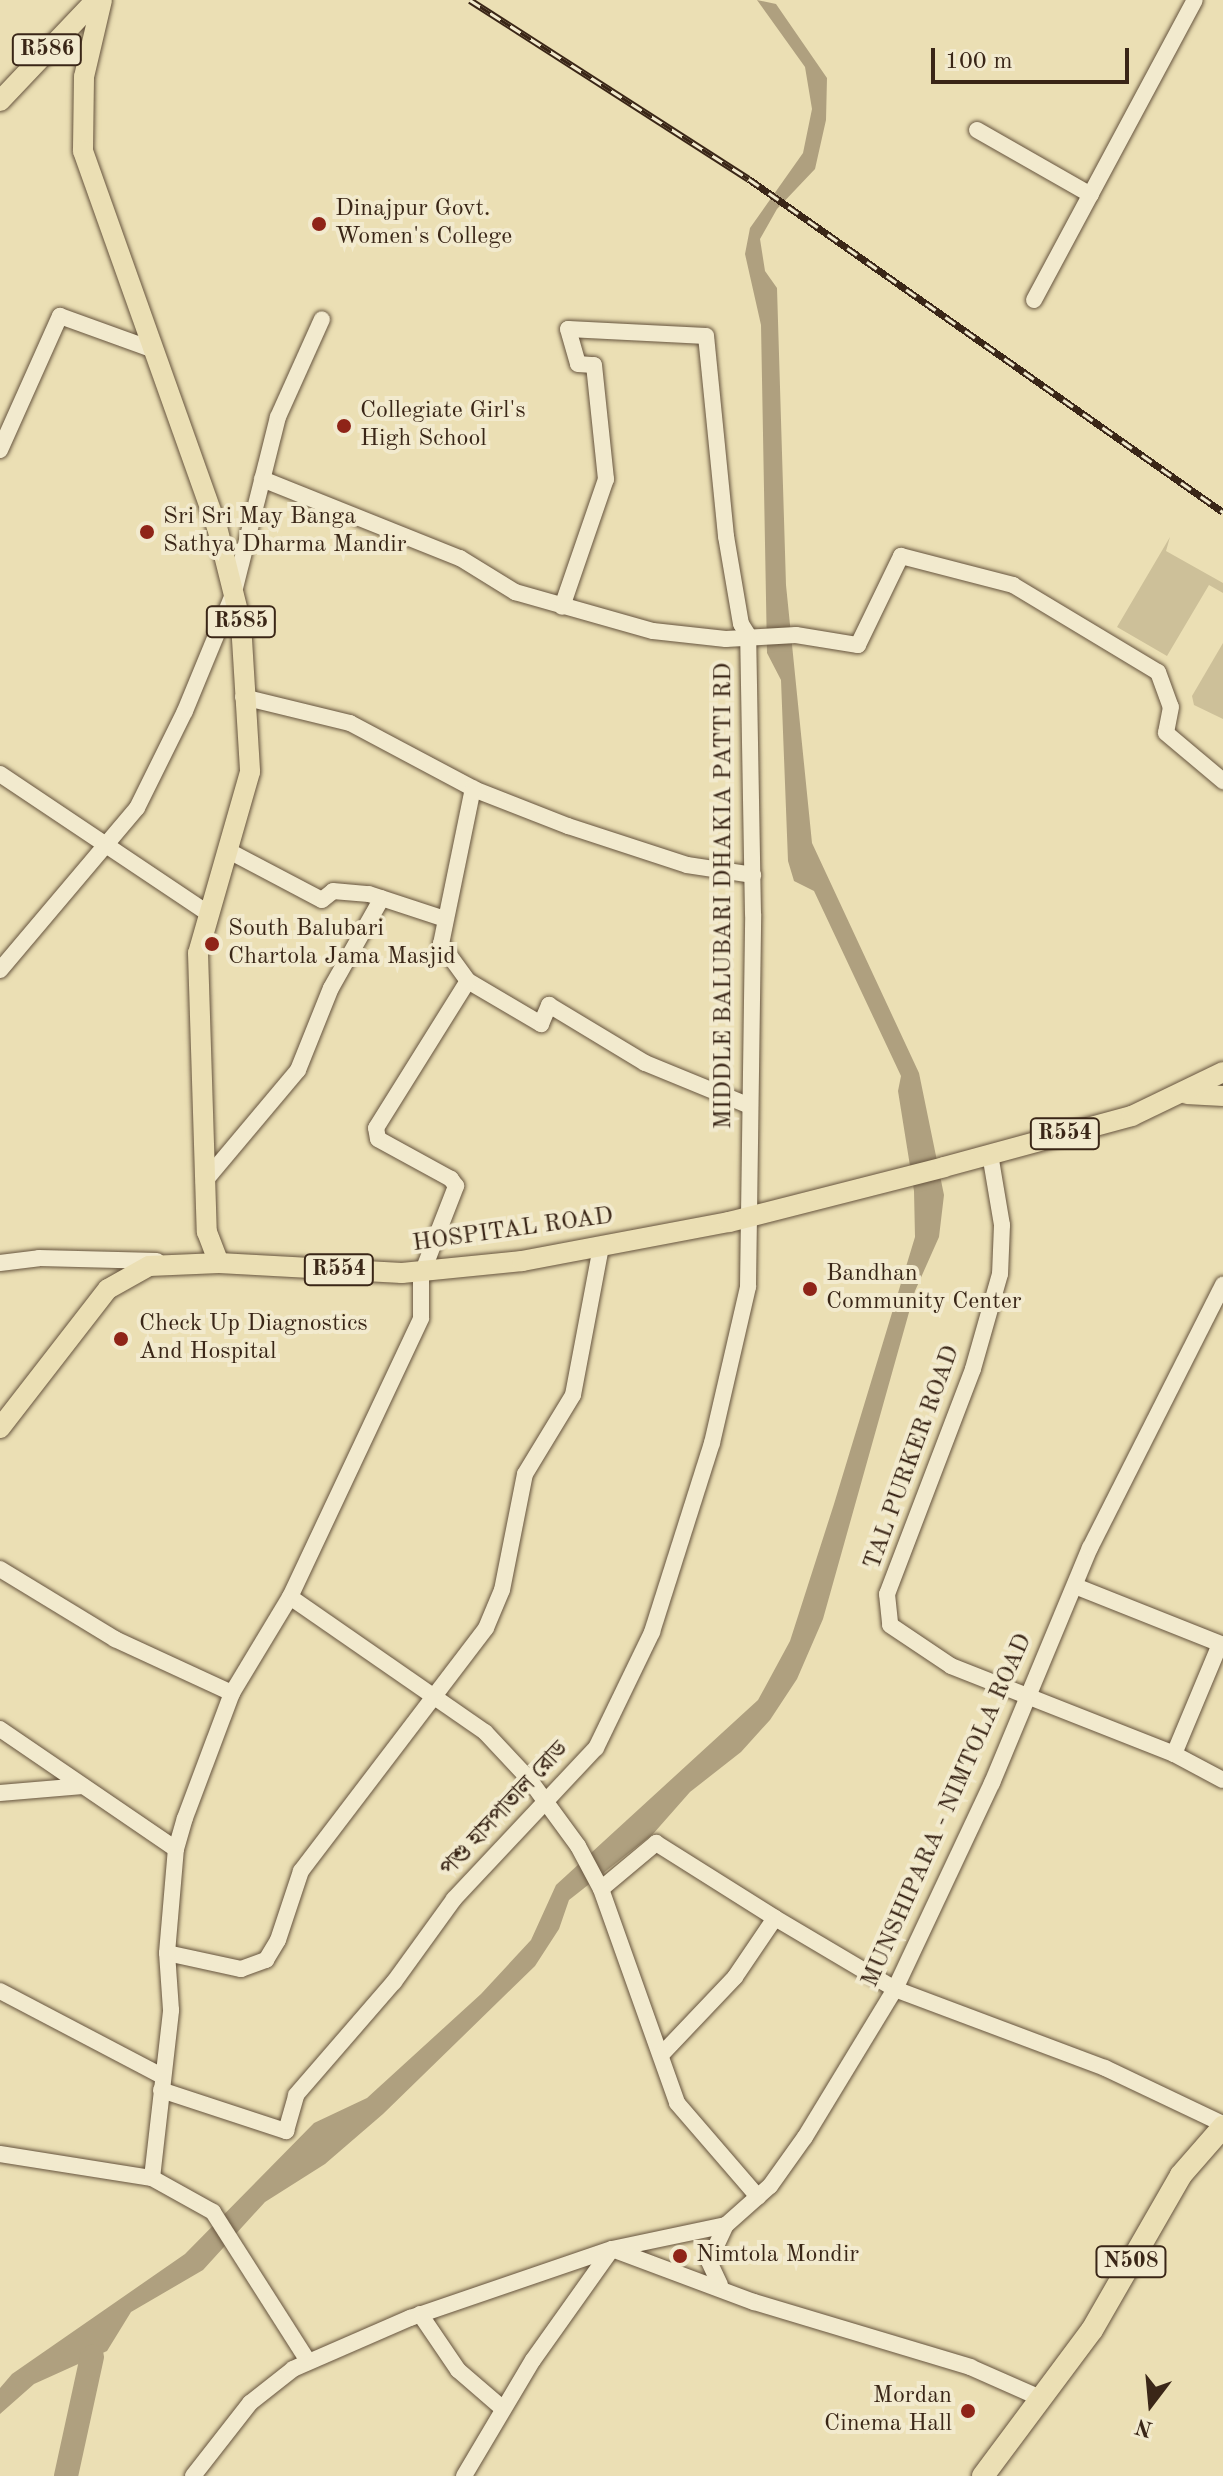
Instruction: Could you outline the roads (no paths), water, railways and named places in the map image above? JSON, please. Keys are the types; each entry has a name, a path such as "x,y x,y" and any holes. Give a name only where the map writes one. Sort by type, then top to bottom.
{"highway":[{"name":"N508","path":"983,2476 1038,2397 1092,2330 1181,2175 1223,2126"}],"main road":[{"name":"R586","path":"0,101 99,0"},
{"name":"R585","path":"99,0 84,77 83,151 151,349 217,527 241,623 243,697 250,772 198,953 207,1232 219,1263"},
{"name":"R554","path":"990,1154 1132,1116 1223,1072"},
{"name":"R554","path":"1183,1094 1223,1096"},
{"name":"HOSPITAL ROAD","path":"0,1428 108,1289 149,1266 219,1263 422,1273 601,1247 748,1217 990,1154"}],"street":[{"path":"1034,300 1195,0"},
{"path":"977,130 1091,195"},
{"path":"0,450 60,316 151,349"},
{"path":"0,970 137,808 234,592 278,417 322,319"},
{"name":"MIDDLE BALUBARI DHAKIA PATTI RD","path":"562,607 597,513 606,464 594,365 578,364 568,329 706,336 726,536 741,624 748,635 753,875 748,1217"},
{"path":"262,479 460,558 515,592 653,631 726,639 748,635 796,635 858,645 901,556 1013,585 1158,672 1171,707 1166,733 1223,781"},
{"path":"243,697 350,723 473,788 687,865 753,875"},
{"path":"0,774 208,913"},
{"path":"473,788 441,944 468,981 541,1024 549,1005 645,1063 750,1106"},
{"path":"227,850 322,900 333,891 382,898 445,919"},
{"path":"204,1182 298,1070 331,988 382,898"},
{"path":"152,2178 171,2010 167,1953 176,1849 232,1693 290,1597 421,1318 422,1273 456,1186 451,1179 378,1139 376,1128 468,981"},
{"name":"TAL PURKER ROAD","path":"990,1154 1002,1225 1000,1274 973,1369 887,1594 890,1625 951,1666 1029,1695"},
{"name":"পশু হাসপাতাল রোড","path":"162,2083 286,2131 296,2095 394,1982 454,1899 596,1748 652,1632 712,1443 748,1287 748,1217"},
{"path":"167,1953 241,1969 266,1960 278,1940 301,1871 385,1754 435,1696 486,1628 502,1590 525,1474 573,1395 601,1247"},
{"path":"0,1263 39,1258 219,1263"},
{"name":"MUNSHIPARA - NIMTOLA ROAD","path":"193,2476 250,2403 308,2361 420,2314 612,2249 726,2225 758,2197 805,2137 895,1989 1029,1695 1075,1586 1223,1285"},
{"path":"0,1569 115,1639 232,1693"},
{"path":"1075,1586 1222,1645 1174,1754"},
{"path":"290,1597 485,1732 544,1800 578,1846 599,1886 677,2103 758,2197"},
{"path":"1029,1695 1174,1754 1223,1780"},
{"path":"0,1729 176,1849"},
{"path":"0,1793 83,1786"},
{"path":"599,1886 656,1843 895,1989 1105,2068 1223,2126"},
{"path":"661,2055 735,1977 775,1918"},
{"path":"0,1991 162,2083"},
{"path":"0,2154 152,2178 213,2212 308,2361"},
{"path":"720,2285 709,2261 726,2225"},
{"path":"464,2476 502,2408 612,2249 720,2285 754,2302 970,2367 1038,2397"},
{"path":"420,2314 458,2370 502,2408"}],"waterway":[{"path":"66,2476 92,2357"}],"railway":[{"path":"470,0 749,179 1223,512"}],"place":[{"name":"Dinajpur Govt. Women's College","path":"319,224"},
{"name":"Collegiate Girl's High School","path":"344,426"},
{"name":"Sri Sri May Banga Sathya Dharma Mandir","path":"147,532"},
{"name":"South Balubari Chartola Jama Masjid","path":"212,944"},
{"name":"Bandhan Community Center","path":"810,1289"},
{"name":"Check Up Diagnostics And Hospital","path":"121,1339"},
{"name":"Nimtola Mondir","path":"680,2256"},
{"name":"Mordan Cinema Hall","path":"968,2411"}]}
